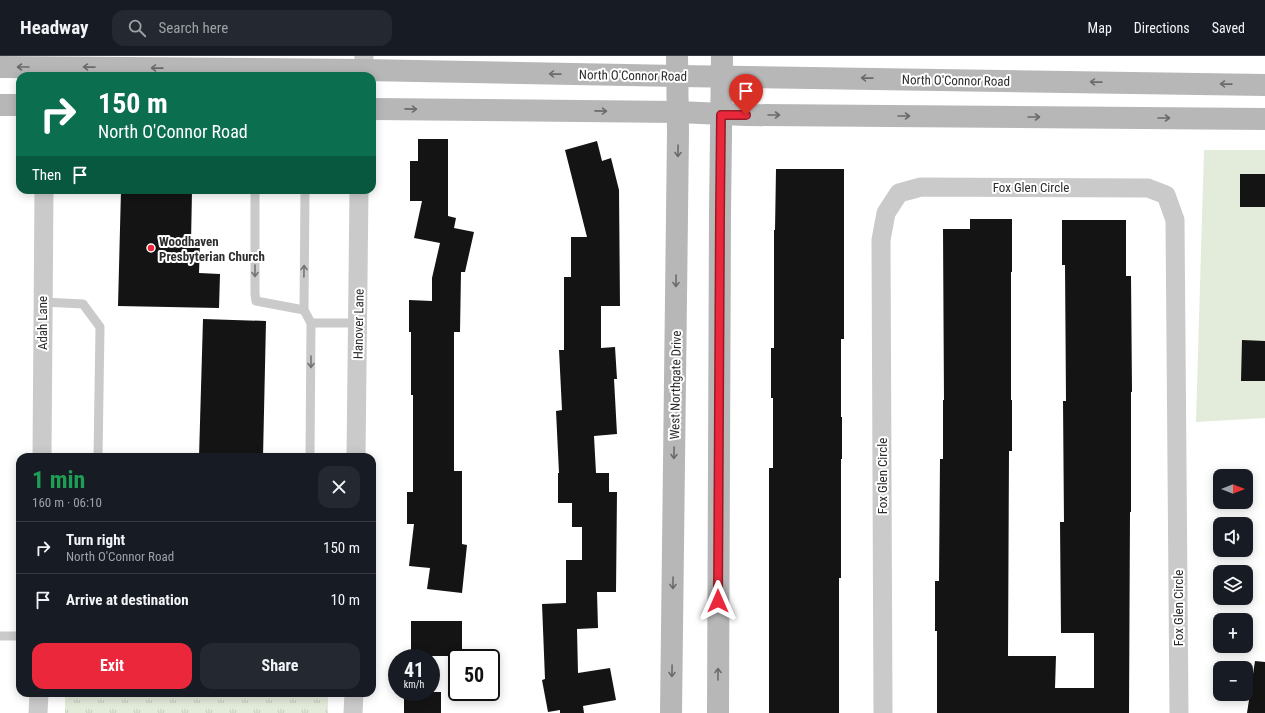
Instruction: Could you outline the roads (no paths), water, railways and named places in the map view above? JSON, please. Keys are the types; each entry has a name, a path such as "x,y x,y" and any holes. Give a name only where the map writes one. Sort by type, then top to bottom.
{"main road":[{"name":"West Northgate Drive","path":"671,713 678,66"},
{"name":"North O'Connor Road","path":"0,67 721,66 1265,84"},
{"path":"718,713 721,66"},
{"path":"0,105 16,105"},
{"path":"376,109 678,112 721,115 1265,119"}],"street":[{"name":"Fox Glen Circle","path":"883,713 881,240 886,213 899,193 921,187 929,187 1148,188 1166,195 1175,220 1179,713"},
{"name":"Adah Lane","path":"42,453 44,194"},
{"name":"Hanover Lane","path":"356,453 359,194"},
{"path":"38,697 38,713"},
{"path":"354,697 354,713"}],"lane":[{"path":"255,194 256,301 304,310"},
{"path":"305,194 304,310 311,323 310,453"},
{"path":"43,302 83,304 100,327 98,453"},
{"path":"311,323 358,323"},
{"path":"0,636 16,636"}],"place":[{"name":"Woodhaven Presbyterian Church","path":"151,248"}]}
